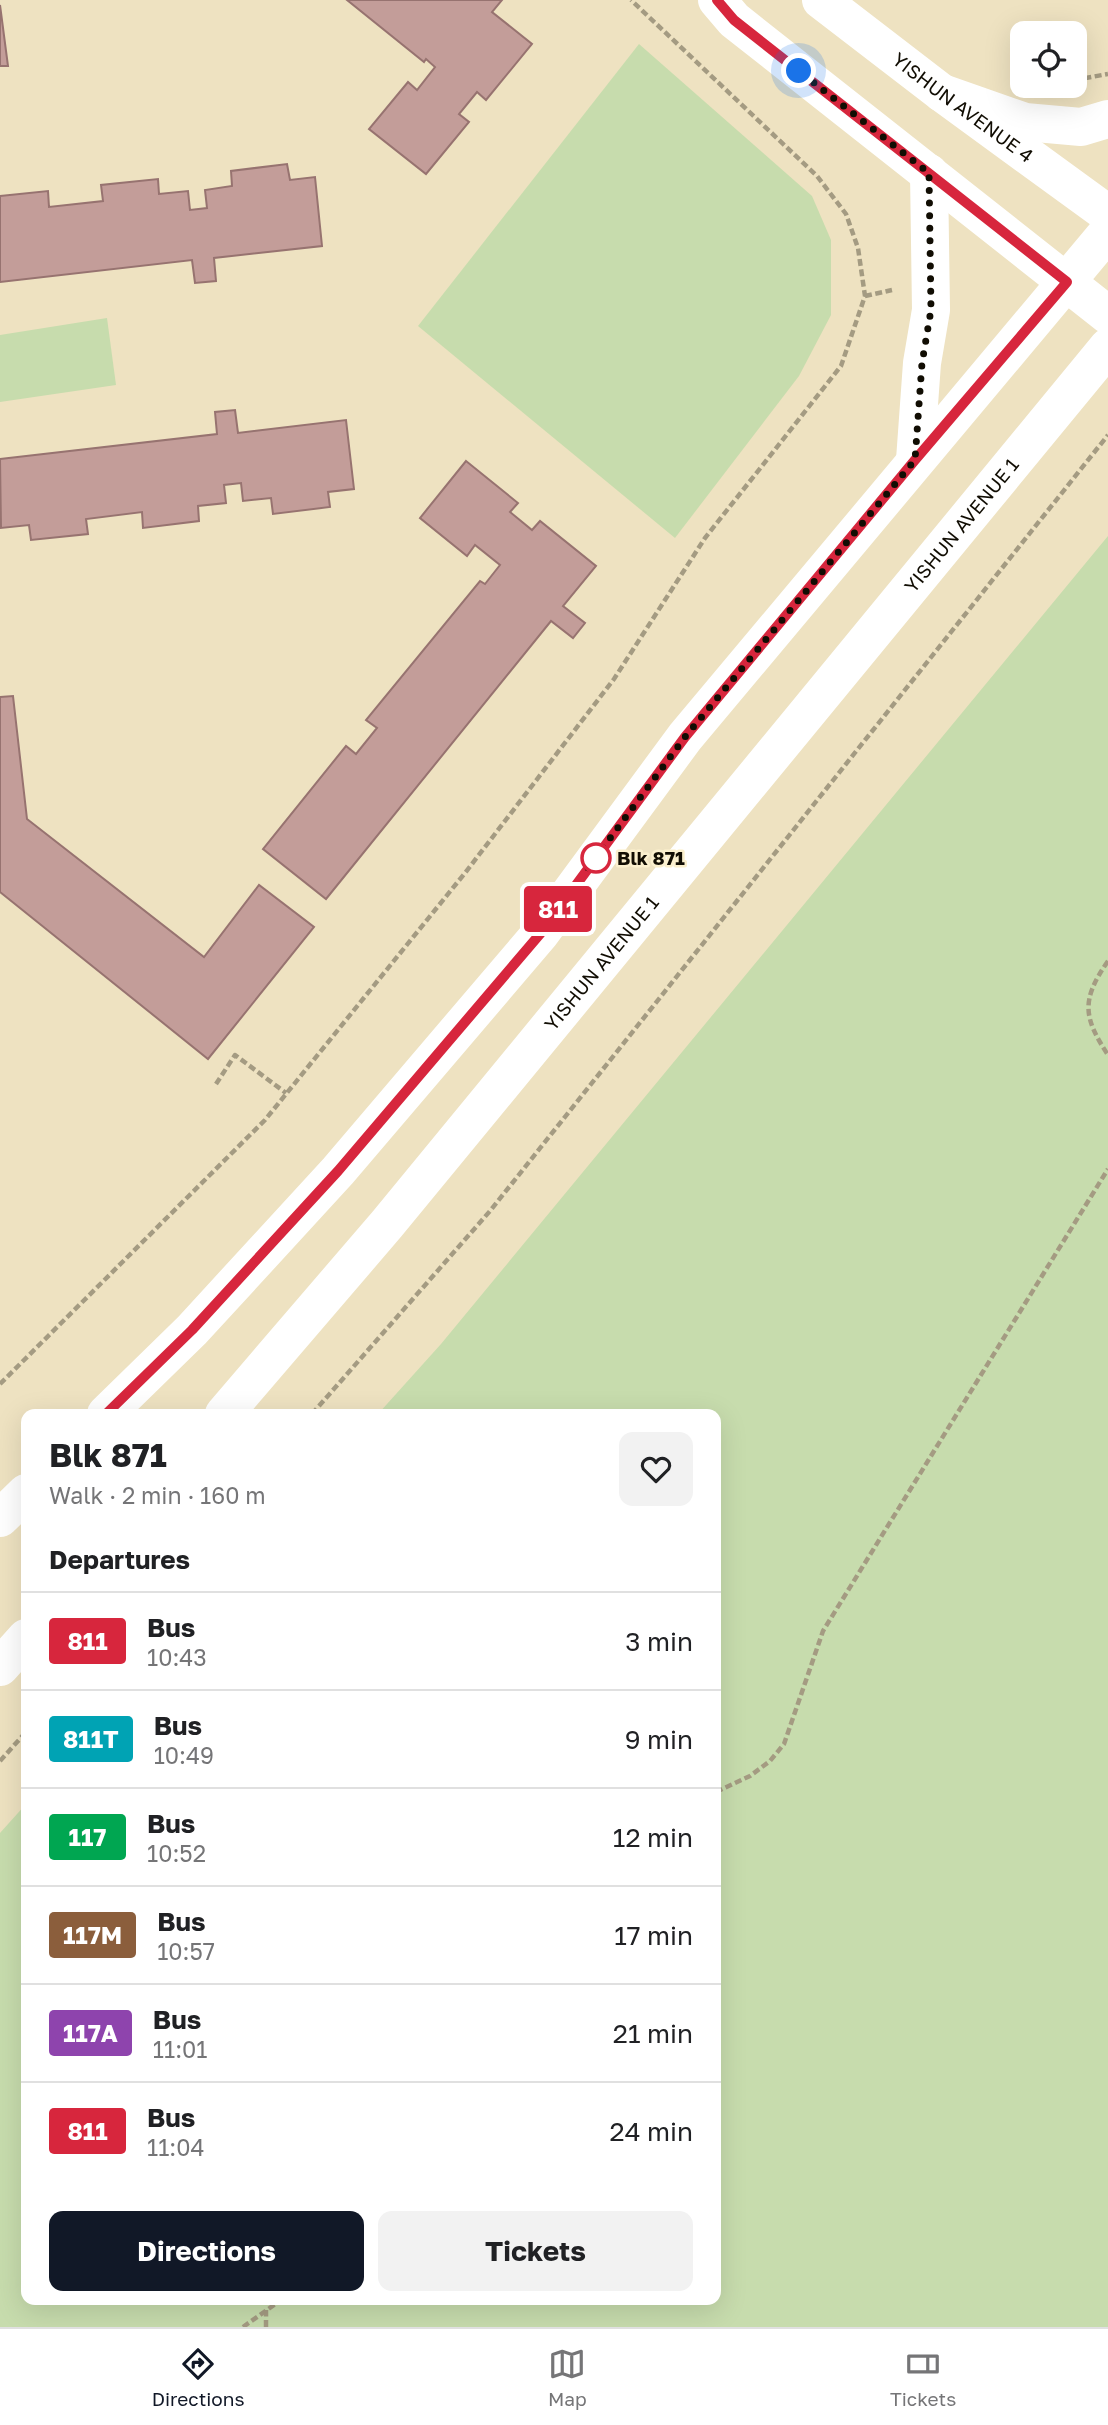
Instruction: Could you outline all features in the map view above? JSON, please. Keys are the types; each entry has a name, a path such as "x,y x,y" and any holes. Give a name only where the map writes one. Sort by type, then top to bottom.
{"main road":[{"path":"717,0 734,20 1108,316"},
{"name":"YISHUN AVENUE 4","path":"821,0 942,93 1108,214"},
{"path":"942,93 1025,122 1081,127 1108,119"},
{"path":"915,460 922,363 931,310 929,173"},
{"path":"111,1409 192,1330 338,1171 540,934 685,737 1108,232"},
{"name":"YISHUN AVENUE 1","path":"228,1409 387,1224 1108,347"},
{"path":"0,1518 21,1498"},
{"path":"0,1667 21,1644"}],"path":[{"path":"0,1384 265,1120 465,873 614,679 705,538 841,366 865,296 858,248 845,214 817,176 631,0"},
{"path":"1087,78 1108,74"},
{"path":"316,1409 490,1211 1108,435"},
{"path":"1108,961 1093,986 1087,1014 1108,1055"},
{"path":"216,1084 235,1055 286,1093"},
{"path":"721,1790 750,1776 771,1761 784,1744 823,1631 1108,1169"},
{"path":"0,1760 21,1737"},
{"path":"243,2327 273,2305"},
{"path":"265,2327 267,2309"}],"green space":[{"path":"639,44 812,196 831,240 831,315 799,376 675,538 418,326"},
{"path":"107,318 116,385 0,402 0,335"},
{"path":"1108,536 1108,2327 0,2327 0,1833 21,1810 21,2305 721,2305 721,1409 382,1409 441,1344"}],"building":[{"path":"347,0 502,0 492,12 532,44 486,100 477,92 459,114 469,122 426,174 369,129 408,82 417,90 435,67 426,59 424,62"},
{"path":"0,5 8,66 0,66"},
{"path":"287,164 290,180 315,177 322,246 214,258 216,281 195,283 192,260 0,282 0,196 48,191 49,207 103,201 101,185 158,179 159,194 188,191 190,210 207,208 205,190 232,186 231,171"},
{"path":"235,410 238,433 346,420 354,489 328,492 330,507 273,514 271,498 243,501 241,483 224,485 226,503 198,506 199,521 143,528 142,512 86,519 88,534 31,540 29,525 1,528 0,459 217,434 215,412"},
{"path":"466,461 518,503 510,512 532,530 540,521 596,566 563,606 585,623 573,638 551,621 326,899 263,849 346,746 356,754 377,728 366,720 480,581 485,584 500,565 475,545 467,556 420,518"},
{"path":"13,696 27,819 204,957 259,885 314,927 208,1059 0,892 0,697"}],"bus line":[{"name":"811","path":"111,1409 192,1330 338,1171 540,934 685,737 1067,282 734,20 717,0"}],"place":[{"name":"Blk 871","path":"596,858"}],"route":[{"path":"596,858 588,868 685,737 915,460 922,363 931,310 929,173 799,71"}]}
